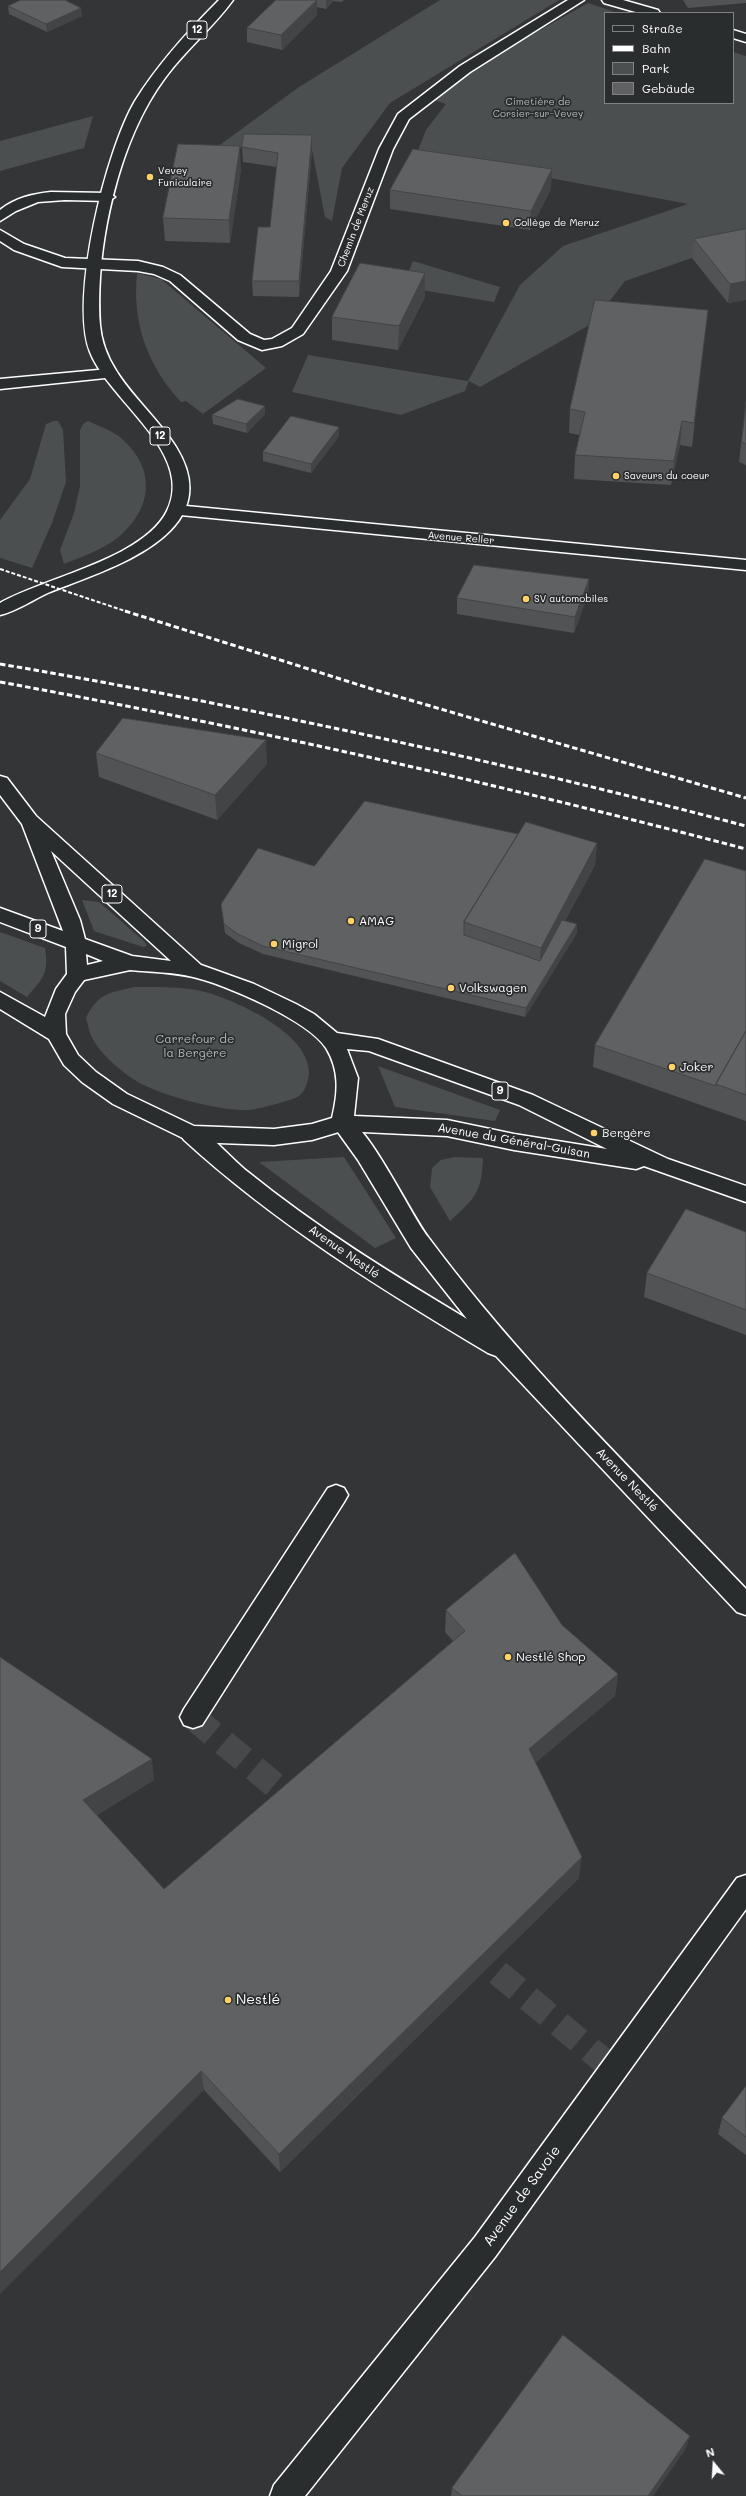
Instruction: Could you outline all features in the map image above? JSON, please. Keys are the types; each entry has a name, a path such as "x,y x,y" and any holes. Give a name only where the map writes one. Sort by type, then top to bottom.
{"main road":[{"name":"12","path":"0,610 54,584 110,563 142,546 164,528 176,510 181,497 181,482 173,455 109,374 97,352 92,330 94,265 108,197 126,134 141,104 189,39 226,0"},
{"name":"Chemin de Meruz","path":"0,234 19,247 44,257 74,264 138,266 158,270 175,278 252,342 270,345 288,338 298,330 339,271 386,149 403,117 465,69 577,0"},
{"path":"609,0 650,12"},
{"path":"734,34 746,38"},
{"path":"0,217 20,203 42,197 108,197"},
{"path":"0,384 109,374"},
{"name":"Avenue Reller","path":"176,510 746,565"},
{"name":"12","path":"0,782 29,820 194,970"},
{"name":"12","path":"29,820 70,920 76,943 77,975"},
{"name":"9","path":"0,915 130,964"},
{"path":"191,1134 120,1099 89,1077 71,1060 56,1034 55,1014 66,989 77,975 101,968 130,964 194,970 226,980 274,1002 307,1020 331,1040 346,1072 348,1092 342,1123"},
{"path":"0,999 56,1034"},
{"name":"Avenue du Général-Guisan","path":"331,1040 371,1044 526,1100 660,1165 746,1194"},
{"name":"Avenue du Général-Guisan","path":"191,1134 274,1137 312,1132 342,1123 447,1128 514,1142 660,1165"},
{"name":"Avenue Nestlé","path":"342,1123 366,1154 419,1242 508,1354 746,1605"},
{"name":"Avenue Nestlé","path":"191,1134 229,1170 363,1267 508,1354"},
{"path":"192,1717 336,1495"},
{"name":"Avenue de Savoie","path":"285,2496 485,2247 746,1887"}],"green space":[{"path":"440,0 559,0 390,103 342,168 332,221 325,217 312,150 217,147 299,87"},
{"name":"Cimetière de Corsier-sur-Vevey","path":"588,3 615,12 604,12 604,104 734,104 734,52 746,56 746,248 692,258 625,281 593,323 480,387 469,381 465,391 401,415 292,392 308,355 468,381 520,285 563,246 688,204 417,153 426,130 446,104 434,100 484,62"},
{"path":"93,116 84,148 0,171 0,141"},
{"path":"413,261 500,287 494,302 402,287"},
{"path":"137,273 161,279 266,368 203,414 186,401 181,402 159,373 144,342 137,309"},
{"path":"58,421 63,430 66,482 52,523 32,568 0,558 0,520 30,479 46,424"},
{"path":"88,421 117,435 133,450 141,463 145,476 146,489 143,502 137,515 128,528 116,539 98,550 64,564 60,550 74,513 80,486 80,430 83,424"},
{"path":"82,900 99,902 145,942 147,946 143,947 94,931"},
{"path":"0,932 45,948 46,964 44,975 27,997 0,981"},
{"name":"Carrefour de la Bergère","path":"134,987 182,988 209,993 238,1004 272,1023 287,1034 299,1046 307,1060 309,1074 304,1091 296,1098 261,1108 235,1110 220,1108 170,1095 140,1083 130,1077 114,1064 95,1044 86,1018 95,1003 105,995"},
{"path":"378,1066 500,1110 495,1121 395,1107"},
{"path":"344,1157 396,1238 375,1248 259,1162"},
{"path":"455,1157 483,1158 481,1180 475,1194 471,1201 450,1221 430,1187 432,1168 441,1160"}],"building":[{"path":"21,0 65,0 81,8 46,24 8,6"},
{"path":"276,0 317,0 281,35 247,28"},
{"path":"244,134 312,135 299,281 252,281 258,227 270,227 278,153 242,147"},
{"path":"178,144 240,146 229,220 163,218"},
{"path":"413,149 552,169 531,211 390,190"},
{"path":"746,229 746,281 730,284 694,239"},
{"path":"360,263 425,273 399,326 332,317"},
{"path":"595,300 708,310 694,423 682,421 674,461 575,455 585,412 570,409"},
{"path":"238,399 265,406 246,424 212,415"},
{"path":"746,402 746,444 742,442"},
{"path":"291,416 339,427 311,464 263,452"},
{"path":"474,565 589,579 575,617 457,598"},
{"path":"123,718 266,740 215,795 96,753"},
{"name":"AMAG","path":"365,801 518,834 464,922 464,935 540,961 562,920 577,924 526,1008 263,946 238,934 224,924 221,904 258,848 314,866"},
{"path":"526,822 597,843 541,948 464,922"},
{"path":"705,859 746,871 746,1031 716,1086 595,1045"},
{"path":"746,1031 746,1095 716,1084"},
{"path":"686,1209 746,1232 746,1310 647,1273"},
{"name":"Nestlé","path":"515,1553 562,1625 618,1674 529,1749 582,1857 279,2154 201,2071 0,2272 0,1657 152,1759 83,1800 164,1889 465,1631 446,1610"},
{"path":"746,2086 746,2137 722,2118"},
{"path":"563,2335 690,2436 648,2496 462,2496 452,2488"}],"tunnel":[{"path":"193,1717 303,1809"},
{"path":"467,1947 613,2069"}],"railway":[{"path":"0,569 125,611"},
{"path":"125,611 372,689 746,798"},
{"path":"0,664 188,698 374,737 561,779 746,826"},
{"path":"0,682 188,718 374,758 561,802 746,849"}],"place":[{"name":"Vevey Funiculaire","path":"150,177"},
{"name":"Collège de Meruz","path":"506,223"},
{"name":"Saveurs du coeur","path":"616,476"},
{"name":"SV automobiles","path":"526,599"},
{"name":"AMAG","path":"351,921"},
{"name":"Migrol","path":"274,944"},
{"name":"Volkswagen","path":"451,988"},
{"name":"Joker","path":"672,1067"},
{"name":"Bergère","path":"594,1133"},
{"name":"Nestlé Shop","path":"508,1657"},
{"name":"Nestlé","path":"228,2000"}]}
